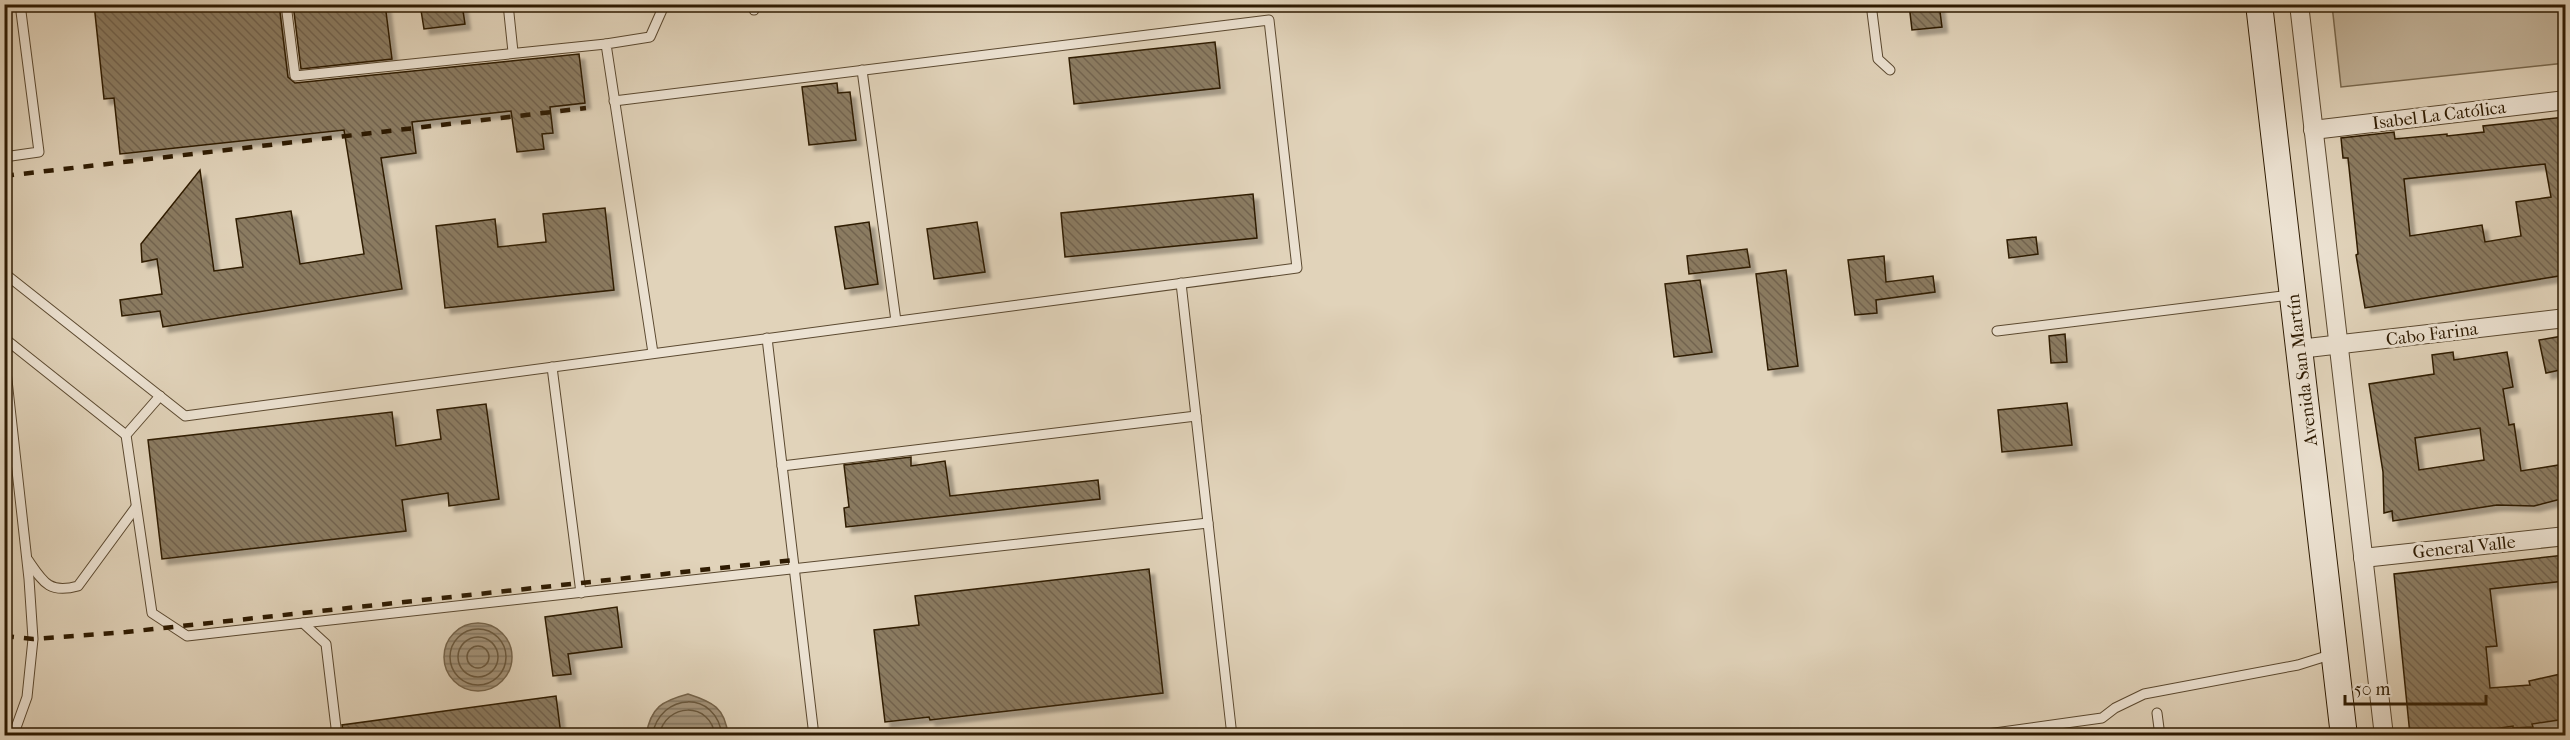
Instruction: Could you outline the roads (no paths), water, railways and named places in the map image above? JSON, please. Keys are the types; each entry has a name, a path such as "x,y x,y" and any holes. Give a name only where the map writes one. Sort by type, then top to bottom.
{"street":[{"name":"Avenida San Martín","path":"2259,4 2344,735"},
{"path":"2299,4 2384,735"},
{"name":"Isabel La Católica","path":"2313,129 2565,100"},
{"name":"Cabo Farina","path":"2299,350 2565,318"},
{"name":"General Valle","path":"2363,558 2565,536"}],"lane":[{"path":"4,157 39,152 20,4"},
{"path":"286,4 296,76 606,44 650,37 662,10 661,4"},
{"path":"508,4 513,52"},
{"path":"1871,4 1878,59 1890,70"},
{"path":"4,273 185,416 1297,268 1269,21 614,100"},
{"path":"606,44 653,353"},
{"path":"862,70 896,321"},
{"path":"1181,283 1232,735"},
{"path":"1997,331 2293,295"},
{"path":"767,338 814,735"},
{"path":"4,339 126,435 152,613 187,636 1208,523"},
{"path":"4,353 27,558 33,639 27,697 13,735"},
{"path":"552,367 581,592"},
{"path":"126,435 160,396"},
{"path":"782,466 1196,416"},
{"path":"27,558 45,584 63,590 78,586 136,507"},
{"path":"303,623 326,644 337,735"},
{"path":"1973,735 2017,732 2102,718 2123,703 2144,694 2298,665 2335,654"},
{"path":"2157,713 2160,735"}],"water":[{"path":"478,623 491,626 502,633 509,644 512,657 509,670 502,681 491,688 478,691 465,688 454,681 447,670 444,657 447,644 454,633 465,626"},
{"path":"688,694 711,703 721,712 728,735 646,735 651,718 659,707 671,699"}],"railway":[{"path":"4,176 586,108"},
{"path":"4,636 33,639 126,632 794,560"}]}
